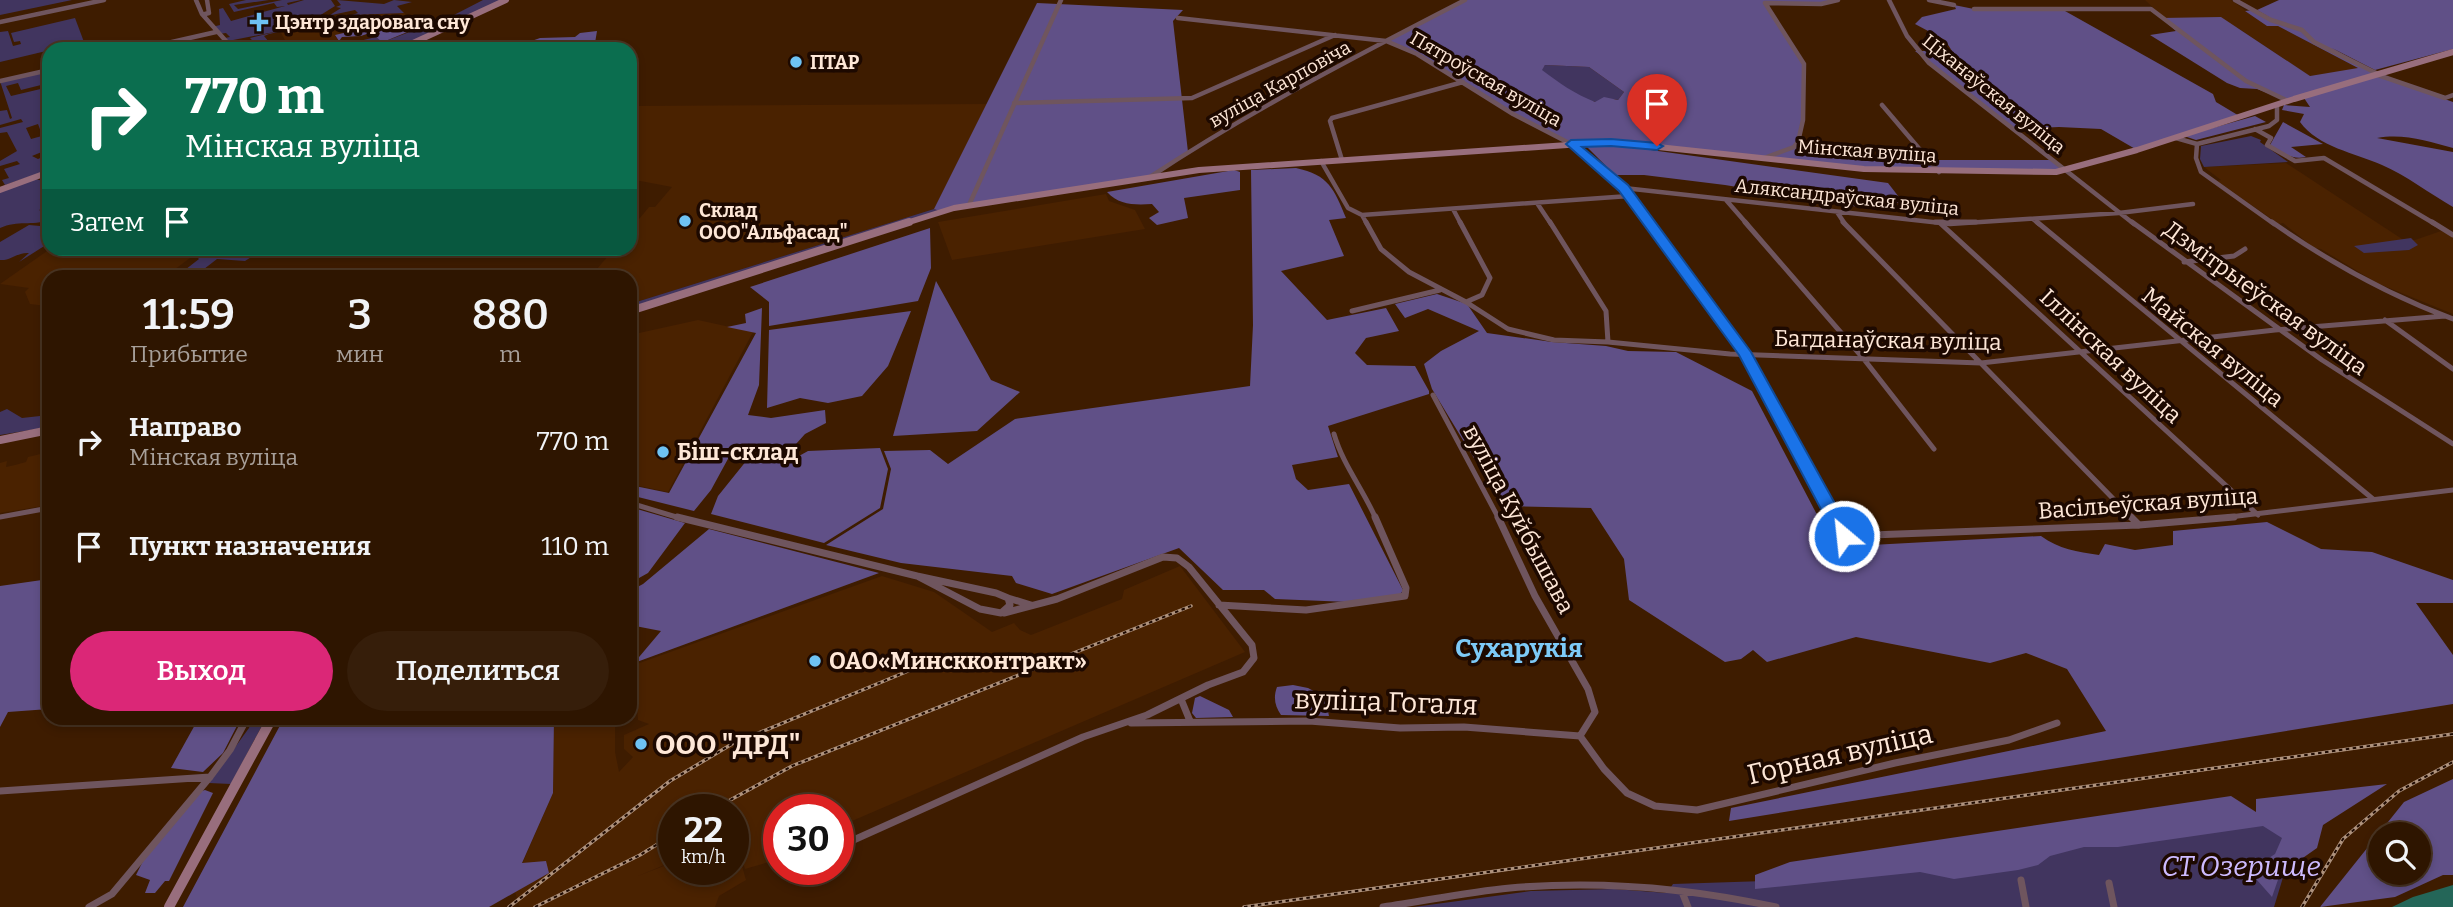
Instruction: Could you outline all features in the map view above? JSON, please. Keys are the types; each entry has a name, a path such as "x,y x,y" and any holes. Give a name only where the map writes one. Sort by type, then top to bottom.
{"main road":[{"path":"415,42 506,0"},
{"name":"Мінская вуліца","path":"637,309 969,205 1150,177 1263,165 1571,144 1632,144 1864,169 2049,173 2176,138 2288,101 2453,52"},
{"path":"0,190 42,175"},
{"path":"0,440 42,431"},
{"path":"169,907 268,725"}],"street":[{"path":"0,20 92,0"},
{"path":"0,20 104,0"},
{"path":"196,0 202,14 205,14 226,42"},
{"path":"205,14 209,13 210,7 207,0"},
{"path":"969,205 1061,0"},
{"name":"вуліца Карповіча","path":"1150,177 1188,152 1465,0"},
{"path":"1762,159 1796,145 1803,120 1804,64 1765,3 1821,4 1838,0"},
{"name":"Ціханаўская вуліца","path":"1889,0 1906,38 1921,57 2065,170"},
{"path":"1929,0 1954,5"},
{"path":"2235,0 2271,20 2302,30 2314,42 2376,74 2445,98 2453,95"},
{"path":"1974,9 2151,9 2246,81 2288,101"},
{"name":"Пятроўская вуліца","path":"1178,18 1386,41 1418,54 1513,114 1571,144 1623,188 1746,355 1844,536"},
{"path":"172,42 216,32"},
{"path":"1014,103 1192,98 1258,71 1336,34"},
{"path":"0,81 42,72"},
{"path":"1342,160 1330,121 1332,118 1464,82"},
{"path":"1882,105 1939,172"},
{"path":"2176,138 2197,144 2269,126 2277,120 2277,106"},
{"path":"2255,130 2272,138 2267,145 2283,156 2295,161 2324,158 2453,235"},
{"path":"2197,144 2196,158 2201,172 2321,257 2412,305 2453,319"},
{"name":"Багданаўская вуліца","path":"1321,161 1348,208 1362,215 1376,243 1388,256 1499,324 1518,332 1554,340 1608,342 1746,355 1982,363 2275,330 2445,316"},
{"name":"Дзмітрыеўская вуліца","path":"2065,170 2275,330 2365,391 2453,444"},
{"name":"Аляксандраўская вуліца","path":"1623,188 1940,223 2119,213 2193,204"},
{"path":"1362,215 1629,196"},
{"path":"1726,200 1863,358 1934,449"},
{"path":"1537,203 1606,312 1608,342"},
{"path":"1453,209 1490,282 1482,295 1466,302"},
{"path":"1837,212 1842,221 2112,494 2139,525"},
{"name":"Майская вуліца","path":"2033,219 2178,341 2374,499"},
{"name":"Іллінская вуліца","path":"1940,223 2258,514"},
{"path":"2184,262 2234,256 2245,249"},
{"path":"1352,311 1440,290"},
{"path":"2412,305 2416,317"},
{"path":"2385,320 2453,369"},
{"name":"вуліца Куйбышава","path":"1433,396 1500,522 1535,596 1588,689 1595,712 1580,736"},
{"path":"915,576 943,587 981,611 1004,612 1040,604 1163,557 1177,558 1189,567 1219,605 1306,610 1405,596 1406,588 1393,557 1366,496 1341,458 1335,434"},
{"name":"Васільеўская вуліца","path":"1844,536 2139,525 2258,514 2453,490"},
{"path":"637,505 915,576 976,586 1026,604 1040,604"},
{"path":"0,517 42,509"},
{"path":"1004,612 1010,605 1007,597"},
{"name":"вуліца Гогаля","path":"854,840 1083,737 1243,672 1254,657 1252,645 1219,605"},
{"path":"1181,699 1190,721"},
{"name":"вуліца Гогаля","path":"1123,723 1309,721 1400,728 1464,727 1580,736"},
{"name":"Горная вуліца","path":"1580,736 1605,771 1632,799 1666,810 1697,810 1895,763 2009,740 2057,723"},
{"path":"89,907 112,894 210,777 230,750 243,725"},
{"path":"0,791 210,777"},
{"path":"2021,880 2026,907"},
{"path":"2109,883 2114,907"},
{"path":"1383,907 1531,887 1659,886 1774,907"},
{"path":"1678,890 1688,907"}],"shaded area":[{"path":"1465,0 1834,0 1821,4 1765,3 1804,64 1803,120 1795,147 1879,160 2051,160 2065,170 1864,169 1621,143 1571,144 1513,114 1417,54 1386,41","holes":["1545,65 1589,67 1624,92 1618,100 1604,97 1595,102 1567,88 1542,70"]},
{"path":"2145,0 2231,0 2267,26 2278,26 2360,69 2309,76 2238,28 2164,18"},
{"path":"2279,0 2453,0 2453,49 2375,70 2332,48 2378,74 2288,101 2257,89 2240,88 2227,83 2150,35 2176,31 2161,18 2221,17 2310,76 2358,68 2278,26 2267,26 2245,11 2253,10 2269,17 2257,10"},
{"path":"1037,3 1183,10 1173,21 1188,152 1150,177 942,212 934,209"},
{"path":"1954,5 1974,9 2065,11 2213,94 2216,102 2241,117 2137,150 2101,129 2012,129 1915,51 1952,51 1945,40 1915,24 1922,17 1956,9"},
{"path":"404,13 409,18 335,36 339,41 335,42 286,42 280,31 352,15"},
{"path":"409,18 414,22 425,20 420,22 422,26 383,42 376,37 380,34 378,30 361,36 342,37 339,41 335,35"},
{"path":"597,31 595,42 529,42 540,38 575,37 580,33"},
{"path":"2377,75 2453,102 2453,148 2406,137 2377,138 2453,152 2453,207 2391,169 2317,138 2300,122 2304,114 2282,110 2284,105 2310,107 2304,98"},
{"path":"988,104 934,209 637,302 637,270 596,270 608,256 637,256 637,222 649,207 655,207 672,187 637,180 637,106"},
{"path":"2255,116 2266,122 2196,140 2184,136"},
{"path":"2283,122 2323,144 2291,147 2306,157 2296,158 2283,153 2270,145"},
{"path":"1615,145 1888,183 1902,201 1877,210 1725,185 1644,175 1615,175 1587,147"},
{"path":"2286,163 2402,239 2415,240 2441,231 2453,236 2453,314 2377,283 2321,249 2314,248 2283,223 2279,224 2217,181 2221,180 2204,167"},
{"path":"1296,168 1323,179 1334,191 1346,218 1329,220 1344,256 1281,271 1327,320 1386,308 1399,331 1366,338 1355,353 1367,365 1415,366 1429,391 1429,394 1328,426 1338,457 1292,465 1296,479 1308,490 1349,484 1403,590 1399,597 1349,602 1275,599 1264,590 1223,590 1179,548 1052,594 1016,583 1012,576 901,563 826,545 883,509 891,469 884,451 930,450 948,464 1015,419 1250,386 1253,325 1251,170"},
{"path":"1234,170 1240,172 1240,190 1184,198 1188,218 1157,225 1149,218 1159,212 1152,204 1127,203 1117,200 1107,192"},
{"path":"1106,194 1109,201 1135,210 1145,229 952,260 938,222"},
{"path":"930,228 931,268 918,301 769,326 769,302 750,287"},
{"path":"42,255 193,256 174,270 42,270 42,306 30,304 25,292 29,288 0,284"},
{"path":"936,281 991,380 1020,392 977,431 893,436"},
{"path":"1437,294 1467,304 1487,333 1606,346 1628,351 1676,352 1752,391 1834,547 2041,536 2068,549 2099,555 2105,544 2135,550 2173,545 2173,531 2267,522 2321,549 2372,552 2453,580 2453,603 2416,603 2453,655 2453,704 1729,821 1731,808 2106,731 2067,669 2026,653 1990,663 1856,637 1767,662 1753,650 1741,659 1725,662 1629,600 1624,559 1591,508 1503,506 1432,389 1424,364 1441,351 1479,331 1428,309 1405,318 1395,304"},
{"path":"762,308 759,385 748,415 771,418 825,410 826,423 805,434 796,444 729,457 711,490 694,511 637,497 637,486 669,493 756,333 727,327 746,323 745,314"},
{"path":"911,311 888,366 862,396 828,403 800,398 767,408 769,330"},
{"path":"698,320 753,332 668,492 637,485 637,333"},
{"path":"880,448 888,469 880,508 824,543 711,514 718,496 751,455 799,456 808,451"},
{"path":"42,454 42,506 0,513 0,463 7,461 6,467 26,462 28,457"},
{"path":"637,509 685,523 648,573 637,579"},
{"path":"709,529 879,573 637,662 661,631 637,626 637,587"},
{"path":"1180,566 1245,652 854,820 854,794 763,794 763,864 749,868 749,794 658,794 658,868 638,876 658,868 658,885 738,885 719,896 715,907 520,907 515,892 548,873 522,864 553,793 554,725 615,725 615,752 619,772 633,757 624,749 624,735 649,724 638,720 637,664 882,576 934,592 992,632 1014,623 1020,630 1031,635 1122,599 1124,590"},
{"path":"42,580 42,710 8,712 0,727 0,586"},
{"path":"1293,685 1308,688 1325,697 1329,716 1281,715 1275,702 1277,687"},
{"path":"1200,696 1229,710 1233,717 1196,718 1192,713 1195,698"},
{"path":"195,725 237,725 223,753 203,772 171,768"},
{"path":"280,725 554,725 553,793 522,863 546,861 549,873 489,907 183,907"},
{"path":"2453,779 2453,875 2443,875 2431,880 2431,822 2388,822 2404,802"},
{"path":"2387,784 2323,825 2317,848 2280,874 2272,897 2249,871 2275,854 2282,838 2263,826 2118,847 2084,847 2050,856 2038,865 2018,870 1954,879 1920,872 1755,889 1755,875 1790,862 2231,796 2256,812 2256,799"},
{"path":"205,790 213,793 169,881 165,881 155,893 145,893 150,880 136,875 145,857 198,792"},
{"path":"2368,847 2368,885 2421,885 2395,897 2320,907"}],"green space":[{"path":"0,0 72,0 0,15"},
{"path":"246,0 269,0 234,5 238,9 282,0 301,0 287,3 288,5 304,0 331,0 335,6 319,16 328,17 330,20 264,36 269,42 254,42 250,38 279,31 228,41 225,38 230,37 226,33 218,34 212,27 220,25 219,9 223,8 231,21 285,6 277,7 274,3 234,12 229,4"},
{"path":"337,0 384,4 394,0 412,2 397,6 404,13 352,15 358,13 355,10 329,16 341,8 336,7 341,5"},
{"path":"483,0 503,0 410,42 383,42 452,16"},
{"path":"75,18 84,42 42,42 42,52 0,62 0,32 8,31 13,46 21,44 20,41 14,42 11,33"},
{"path":"376,37 383,42 355,42"},
{"path":"1545,65 1589,67 1624,92 1618,100 1589,101 1567,90 1541,70"},
{"path":"42,72 42,85 21,90 18,83 6,86 11,96 42,89 42,132 38,124 26,128 31,139 42,136 42,152 32,156 38,159 42,157 42,172 5,185 2,180 9,178 4,169 20,164 17,161 0,166 0,161 17,151 7,132 0,133 0,128 23,122 21,119 0,125 0,111 7,110 10,119 12,118 0,81"},
{"path":"2251,136 2261,140 2260,142 2288,162 2204,167 2200,159 2201,146"},
{"path":"36,179 42,181 42,209 39,210 42,212 42,222 0,228 0,192"},
{"path":"934,209 942,212 637,309 637,302"},
{"path":"29,225 40,226 42,247 19,262 29,253 0,260 0,242"},
{"path":"2411,238 2418,245 2409,250 2364,253 2354,246"},
{"path":"196,256 253,256 245,261 217,259 203,270 185,270 199,259"},
{"path":"7,409 22,418 42,416 42,428 0,435 0,412"},
{"path":"250,725 262,725 231,784 209,783"},
{"name":"СТ Озерище","path":"2268,821 2295,838 2274,907 1414,907 1531,891 1614,889 1667,893 1673,884 1798,880"}],"water":[{"path":"2453,885 2453,907 2392,907 2413,897"}],"railway":[{"path":"741,794 792,766 1191,606"},
{"path":"509,907 670,781 732,744 942,657"},
{"path":"1244,907 2453,734"},
{"path":"2302,907 2343,839 2399,791 2453,762"},
{"path":"535,907 658,844"}],"place":[{"name":"Цэнтр здаровага сну","path":"259,22"},
{"name":"ПТАР","path":"796,62"},
{"name":"Склад ООО\"Альфасад\"","path":"685,221"},
{"name":"Біш-склад","path":"663,452"},
{"name":"ОАО«Минскконтракт»","path":"815,661"},
{"name":"ООО \"ДРД\"","path":"641,744"}],"district":[{"name":"Сухарукія","path":"1519,648"}],"route":[{"path":"1657,146 1611,142 1571,144 1623,188 1746,355 1844,536"}]}
